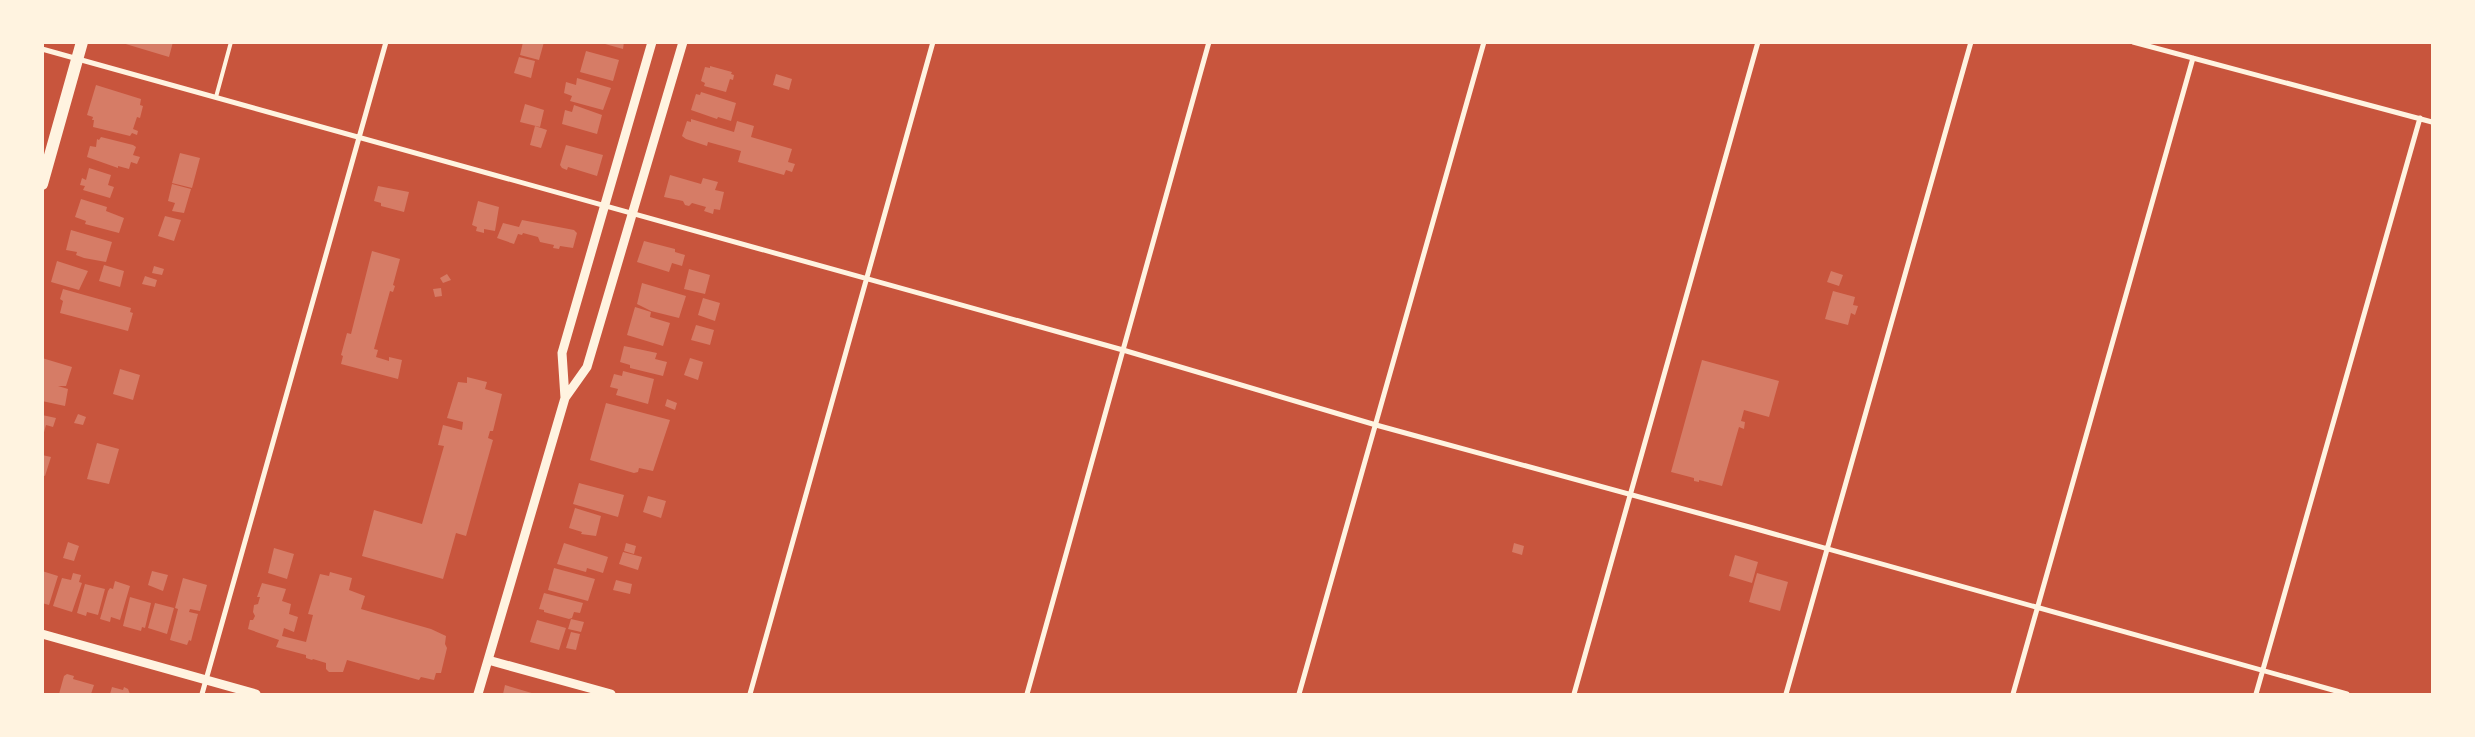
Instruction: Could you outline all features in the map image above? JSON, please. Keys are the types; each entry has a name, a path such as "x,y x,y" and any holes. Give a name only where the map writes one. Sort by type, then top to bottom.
{"main road":[{"path":"42,184 82,42"}],"street":[{"path":"202,694 386,42"},
{"path":"478,694 564,398 562,353 652,42"},
{"path":"564,398 587,367 683,42"},
{"path":"750,694 933,42"},
{"path":"1027,694 1209,42"},
{"path":"1299,694 1484,42"},
{"path":"1574,694 1758,42"},
{"path":"1786,694 1971,42"},
{"path":"2133,42 2432,122"},
{"path":"42,49 1123,350 1376,425 2347,694"},
{"path":"2013,694 2193,58"},
{"path":"2256,694 2420,118"},
{"path":"42,634 256,694"},
{"path":"488,660 611,694"}],"lane":[{"path":"216,97 231,42"}],"building":[{"path":"119,42 173,42 169,57"},
{"path":"523,42 544,42 539,60 520,55"},
{"path":"598,42 624,42 623,49"},
{"path":"586,51 619,60 613,81 580,72"},
{"path":"519,57 535,61 531,78 514,73"},
{"path":"710,66 732,72 731,74 734,75 733,80 730,79 726,92 704,86 705,83 701,81 705,67 710,68"},
{"path":"776,74 792,79 789,90 773,85"},
{"path":"577,78 611,88 603,110 570,101 572,96 564,93 566,82 576,85"},
{"path":"96,85 141,99 140,105 143,106 140,118 137,117 133,129 138,131 137,135 132,133 130,136 93,127 93,117 87,115"},
{"path":"701,92 736,103 731,121 718,117 717,119 691,110 696,94 700,95"},
{"path":"525,104 544,110 540,127 520,122"},
{"path":"574,105 602,115 597,134 562,124 565,110 572,112"},
{"path":"691,119 734,132 737,121 754,126 751,137 792,149 788,162 795,164 792,172 786,170 784,175 738,162 741,151 708,142 707,146 686,139 682,136 687,121 691,122"},
{"path":"535,126 547,130 541,148 530,145"},
{"path":"101,137 136,147 133,155 140,157 137,164 131,162 129,169 118,166 118,168 87,157 90,146 96,147 97,139 99,140"},
{"path":"566,145 603,155 597,176 568,167 567,170 562,168 560,165"},
{"path":"180,153 200,158 192,188 172,183"},
{"path":"89,168 111,175 108,185 114,187 110,198 83,190 85,186 80,185 82,178 86,180"},
{"path":"670,175 701,184 703,178 718,182 715,190 724,192 720,210 714,209 713,214 704,211 706,207 692,203 689,206 685,205 683,201 664,197"},
{"path":"172,184 191,189 184,213 172,211 175,203 168,201"},
{"path":"378,186 409,192 404,212 381,206 381,203 374,201"},
{"path":"81,199 107,207 106,211 124,218 119,233 85,224 86,221 75,217"},
{"path":"478,201 499,207 495,231 484,229 484,233 476,231 477,227 472,225"},
{"path":"165,216 181,220 174,241 158,236"},
{"path":"522,220 574,230 577,233 573,248 560,246 559,249 553,248 554,245 540,242 538,237 523,233 522,235 518,234 514,244 497,238 503,223 519,227"},
{"path":"71,230 112,242 106,262 84,258 76,255 77,252 66,250"},
{"path":"644,241 675,249 675,252 685,255 682,266 672,263 669,272 637,262"},
{"path":"372,251 400,259 393,285 395,286 393,292 390,291 374,349 378,350 376,357 389,361 389,357 402,360 398,379 341,364 343,356 341,355 347,333 351,334"},
{"path":"57,261 88,271 79,290 51,282"},
{"path":"104,265 124,271 120,287 99,281"},
{"path":"154,266 164,269 162,275 152,273"},
{"path":"689,269 710,275 705,294 684,289"},
{"path":"1831,271 1843,275 1839,286 1827,282"},
{"path":"447,274 451,280 443,283 440,278"},
{"path":"145,276 157,280 155,287 142,284"},
{"path":"642,283 686,296 679,318 651,311 637,304"},
{"path":"441,288 442,296 435,297 433,289"},
{"path":"63,289 131,308 130,312 133,313 128,331 60,313 63,301 60,299"},
{"path":"1833,291 1855,297 1853,305 1858,306 1855,315 1851,313 1848,325 1825,319"},
{"path":"703,298 720,303 715,321 698,315"},
{"path":"635,307 651,312 650,317 670,323 663,346 627,335"},
{"path":"696,325 714,330 710,345 691,340"},
{"path":"624,346 657,353 655,359 667,362 663,376 630,368 630,365 620,362"},
{"path":"42,358 72,367 66,386 58,386 68,389 65,406 42,401"},
{"path":"690,358 703,362 698,380 684,375"},
{"path":"1702,360 1779,381 1769,417 1744,410 1741,421 1745,422 1744,429 1739,427 1722,486 1699,480 1699,482 1694,481 1694,478 1671,472"},
{"path":"120,369 140,375 133,400 113,394"},
{"path":"623,371 654,379 648,404 616,395 618,389 610,387 614,374 622,376"},
{"path":"467,377 487,382 485,389 502,394 493,431 490,431 488,438 493,440 466,536 456,533 443,579 362,556 374,510 422,524 444,446 438,445 443,425 462,430 463,422 447,418 458,382 467,383"},
{"path":"667,399 677,403 675,410 665,406"},
{"path":"606,403 670,420 653,471 639,468 638,472 634,473 590,460"},
{"path":"78,414 86,417 83,425 74,423"},
{"path":"42,415 56,418 53,427 46,425 43,436"},
{"path":"97,443 119,449 109,484 87,479"},
{"path":"42,455 51,457 45,476 42,475"},
{"path":"579,483 624,495 618,517 573,504"},
{"path":"648,496 666,501 661,518 643,512"},
{"path":"575,508 601,516 596,536 581,534 582,532 569,528"},
{"path":"68,542 79,546 74,561 63,558"},
{"path":"564,543 608,557 603,573 587,568 586,572 557,564"},
{"path":"626,543 636,546 634,554 624,551"},
{"path":"1514,543 1524,546 1522,555 1512,552"},
{"path":"274,548 294,554 287,579 268,573"},
{"path":"623,552 642,557 638,570 619,564"},
{"path":"1735,555 1758,562 1752,583 1729,576"},
{"path":"554,568 595,579 588,601 548,590"},
{"path":"42,571 58,576 49,605 42,603"},
{"path":"152,571 168,575 163,591 148,585"},
{"path":"330,572 352,578 349,590 365,596 361,609 431,629 446,636 445,644 447,648 441,673 436,673 434,680 421,677 419,680 347,660 343,672 329,672 326,669 326,663 306,658 306,655 276,647 279,640 248,629 250,620 253,620 255,616 253,612 254,605 258,604 260,597 257,597 262,583 286,589 282,601 291,604 289,614 298,617 294,632 284,628 282,636 306,642 313,615 308,614 320,574 329,576"},
{"path":"73,573 81,575 79,582 82,583 72,612 53,606 62,578 71,580"},
{"path":"1757,573 1788,582 1780,611 1749,602"},
{"path":"183,578 207,585 200,611 190,609 189,612 198,614 191,641 189,640 187,645 170,640 178,609 175,608"},
{"path":"616,580 632,584 630,594 613,590"},
{"path":"115,581 130,586 120,620 111,617 110,622 100,619 108,591 110,588 113,589"},
{"path":"85,584 105,589 98,615 87,612 86,616 77,613"},
{"path":"544,593 583,603 580,613 574,612 572,618 569,619 544,612 544,610 539,609"},
{"path":"130,597 151,603 145,628 142,627 141,631 123,626"},
{"path":"155,603 174,608 167,634 148,628"},
{"path":"571,619 584,622 581,632 568,629"},
{"path":"537,620 566,628 559,650 530,642"},
{"path":"571,632 580,634 576,650 566,648"},
{"path":"67,674 74,676 73,679 94,685 91,694 59,694 64,676"},
{"path":"505,685 535,694 503,694"},
{"path":"112,687 123,690 124,687 128,689 130,694 110,694"}]}
